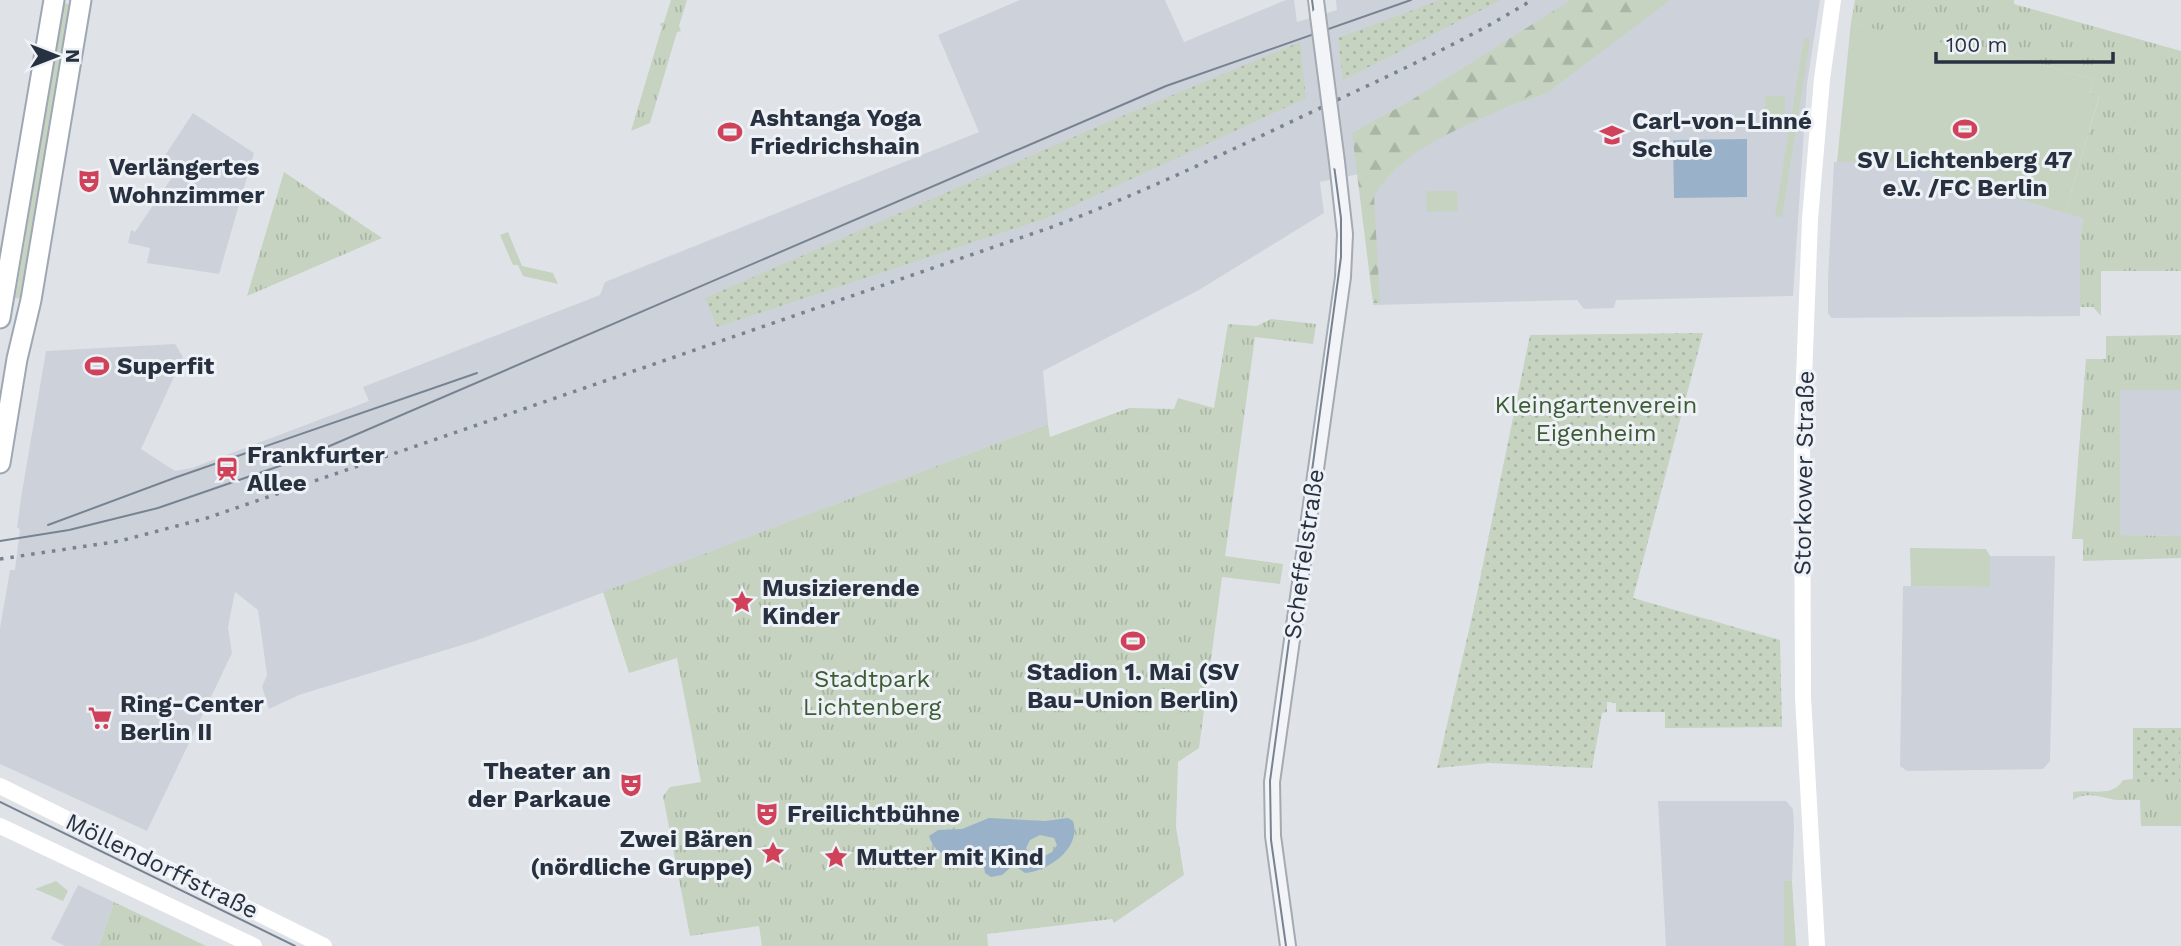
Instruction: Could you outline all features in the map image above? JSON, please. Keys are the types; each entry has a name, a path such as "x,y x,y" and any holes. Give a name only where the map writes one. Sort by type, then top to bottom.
{"main road":[{"path":"0,318 54,0"},
{"path":"0,463 17,359 31,300 81,0"},
{"name":"Storkower Straße","path":"1817,946 1803,697 1802,432 1810,219 1822,79 1833,0"},
{"name":"Möllendorffstraße","path":"0,786 324,946"},
{"name":"Möllendorffstraße","path":"0,826 254,946"}],"street":[{"name":"Scheffelstraße","path":"1289,946 1273,836 1272,782 1342,283 1345,234 1316,0"}],"shaded area":[{"path":"1020,0 1165,0 1184,42 1286,0 1294,0 1297,22 1337,10 1336,0 1820,0 1807,84 1793,296 1616,300 1614,308 1584,309 1577,300 1373,305 1359,174 1320,182 1324,213 1199,290 1043,371 1048,424 475,641 299,695 269,709 262,687 267,675 258,610 235,592 228,627 232,653 147,831 0,764 0,628 10,570 15,570 21,498 46,351 175,344 183,357 141,449 175,471 192,468 369,401 363,387 600,295 605,282 979,132 938,35"},
{"path":"193,113 254,153 219,274 147,263 150,248 128,243 131,230 135,232 175,173 160,163"},
{"path":"1834,162 1899,162 2083,218 2080,242 2080,316 1831,318 1828,313 1828,278"},
{"path":"2120,390 2181,390 2181,536 2120,535"},
{"path":"1990,556 2055,556 2050,761 2043,769 1907,771 1900,766 1903,586 1990,587"},
{"path":"1658,801 1786,801 1793,809 1792,881 1784,881 1784,946 1666,946"},
{"path":"78,885 114,902 99,946 65,946 51,939"}],"green space":[{"path":"671,0 687,0 679,26 681,31 677,32 650,123 631,131 662,27 660,24 664,22"},
{"path":"1440,0 1501,0 1343,80 1338,38"},
{"path":"1571,0 1658,0 1587,57 1543,88 1428,145 1407,159 1389,176 1374,196 1380,303 1373,303 1352,133 1410,101"},
{"path":"1658,0 1670,0 1547,93 1512,105 1545,86"},
{"path":"1855,0 2014,0 2014,4 2181,51 2181,271 2101,271 2101,316 2093,307 2080,307 2080,242 2083,218 2065,213 2099,97 2090,94 2094,80 1956,39 1953,46 1932,40 1930,45 1851,22"},
{"path":"59,2 73,5 24,299 15,298 25,240 29,185"},
{"name":"SV Lichtenberg 47 e.V. /FC Berlin","path":"1851,22 1930,44 1932,39 1956,39 2094,80 2090,93 2099,96 2065,213 1899,162 1837,162"},
{"path":"1804,38 1810,39 1782,217 1775,216"},
{"path":"1300,42 1306,98 1047,218 717,327 705,298 1108,122"},
{"path":"1765,96 1785,96 1785,131 1765,132"},
{"path":"284,172 382,238 247,296"},
{"path":"1426,191 1457,191 1458,211 1427,212"},
{"path":"508,232 522,266 553,273 558,284 523,276 518,265 513,265 500,235"},
{"name":"Stadtpark Lichtenberg","path":"1271,319 1316,324 1313,344 1255,337 1225,556 1283,564 1280,584 1222,577 1199,748 1178,762 1176,827 1184,875 1114,923 1112,919 987,934 988,946 762,946 759,926 690,936 663,796 670,787 701,782 677,658 629,673 603,592 1048,424 1050,437 1129,408 1174,409 1178,398 1214,408 1228,324 1257,326"},
{"name":"Kleingartenverein Eigenheim","path":"1703,333 1633,598 1780,640 1782,727 1665,728 1665,712 1616,712 1616,703 1607,702 1607,712 1602,713 1592,768 1489,763 1437,768 1474,608 1530,335"},
{"path":"2181,335 2181,390 2120,390 2120,535 2181,536 2181,558 2083,561 2083,539 2072,539 2086,359 2106,359 2106,336"},
{"path":"1910,548 1986,549 1990,556 1990,587 1911,586"},
{"path":"2133,728 2181,728 2181,826 2141,826 2140,800 2114,800 2092,795 2073,800 2073,792 2107,791 2119,786 2123,780 2133,779"},
{"path":"2133,728 2180,728 2180,783 2133,783"},
{"path":"56,881 68,891 63,901 35,889"},
{"path":"1784,881 1792,881 1796,946 1784,946"},
{"path":"114,902 206,946 99,946"}],"water":[{"path":"1747,139 1747,197 1674,198 1673,140"},
{"path":"989,818 1045,821 1068,818 1073,821 1074,831 1068,849 1053,863 1025,873 1017,867 1011,867 1002,875 991,877 985,873 983,858 978,850 972,848 950,854 942,853 935,848 929,836 938,830 962,829","holes":["1040,835 1054,838 1057,845 1052,852 1039,859 1030,855 1026,848 1030,840"]}],"tram line":[{"path":"1286,946 1271,840 1270,781 1341,257 1341,218 1312,0"},
{"path":"0,541 69,530 158,508 297,460 1166,86 1411,0"},
{"path":"48,525 177,477 477,373"},
{"path":"0,802 295,946"}],"railway":[{"path":"0,559 120,541 207,518 1049,228 1185,172 1372,84 1453,44 1532,0"}],"place":[{"name":"SV Lichtenberg 47 e.V. /FC Berlin","path":"1965,129"},
{"name":"Ashtanga Yoga Friedrichshain","path":"730,132"},
{"name":"Carl-von-Linné Schule","path":"1612,135"},
{"name":"Verlängertes Wohnzimmer","path":"89,181"},
{"name":"Superfit","path":"97,366"},
{"name":"Frankfurter Allee","path":"227,469"},
{"name":"Musizierende Kinder","path":"742,602"},
{"name":"Stadion 1. Mai (SV Bau-Union Berlin)","path":"1133,641"},
{"name":"Ring-Center Berlin II","path":"100,718"},
{"name":"Theater an der Parkaue","path":"631,785"},
{"name":"Freilichtbühne","path":"767,814"},
{"name":"Zwei Bären (nördliche Gruppe)","path":"773,853"},
{"name":"Mutter mit Kind","path":"836,857"}]}
